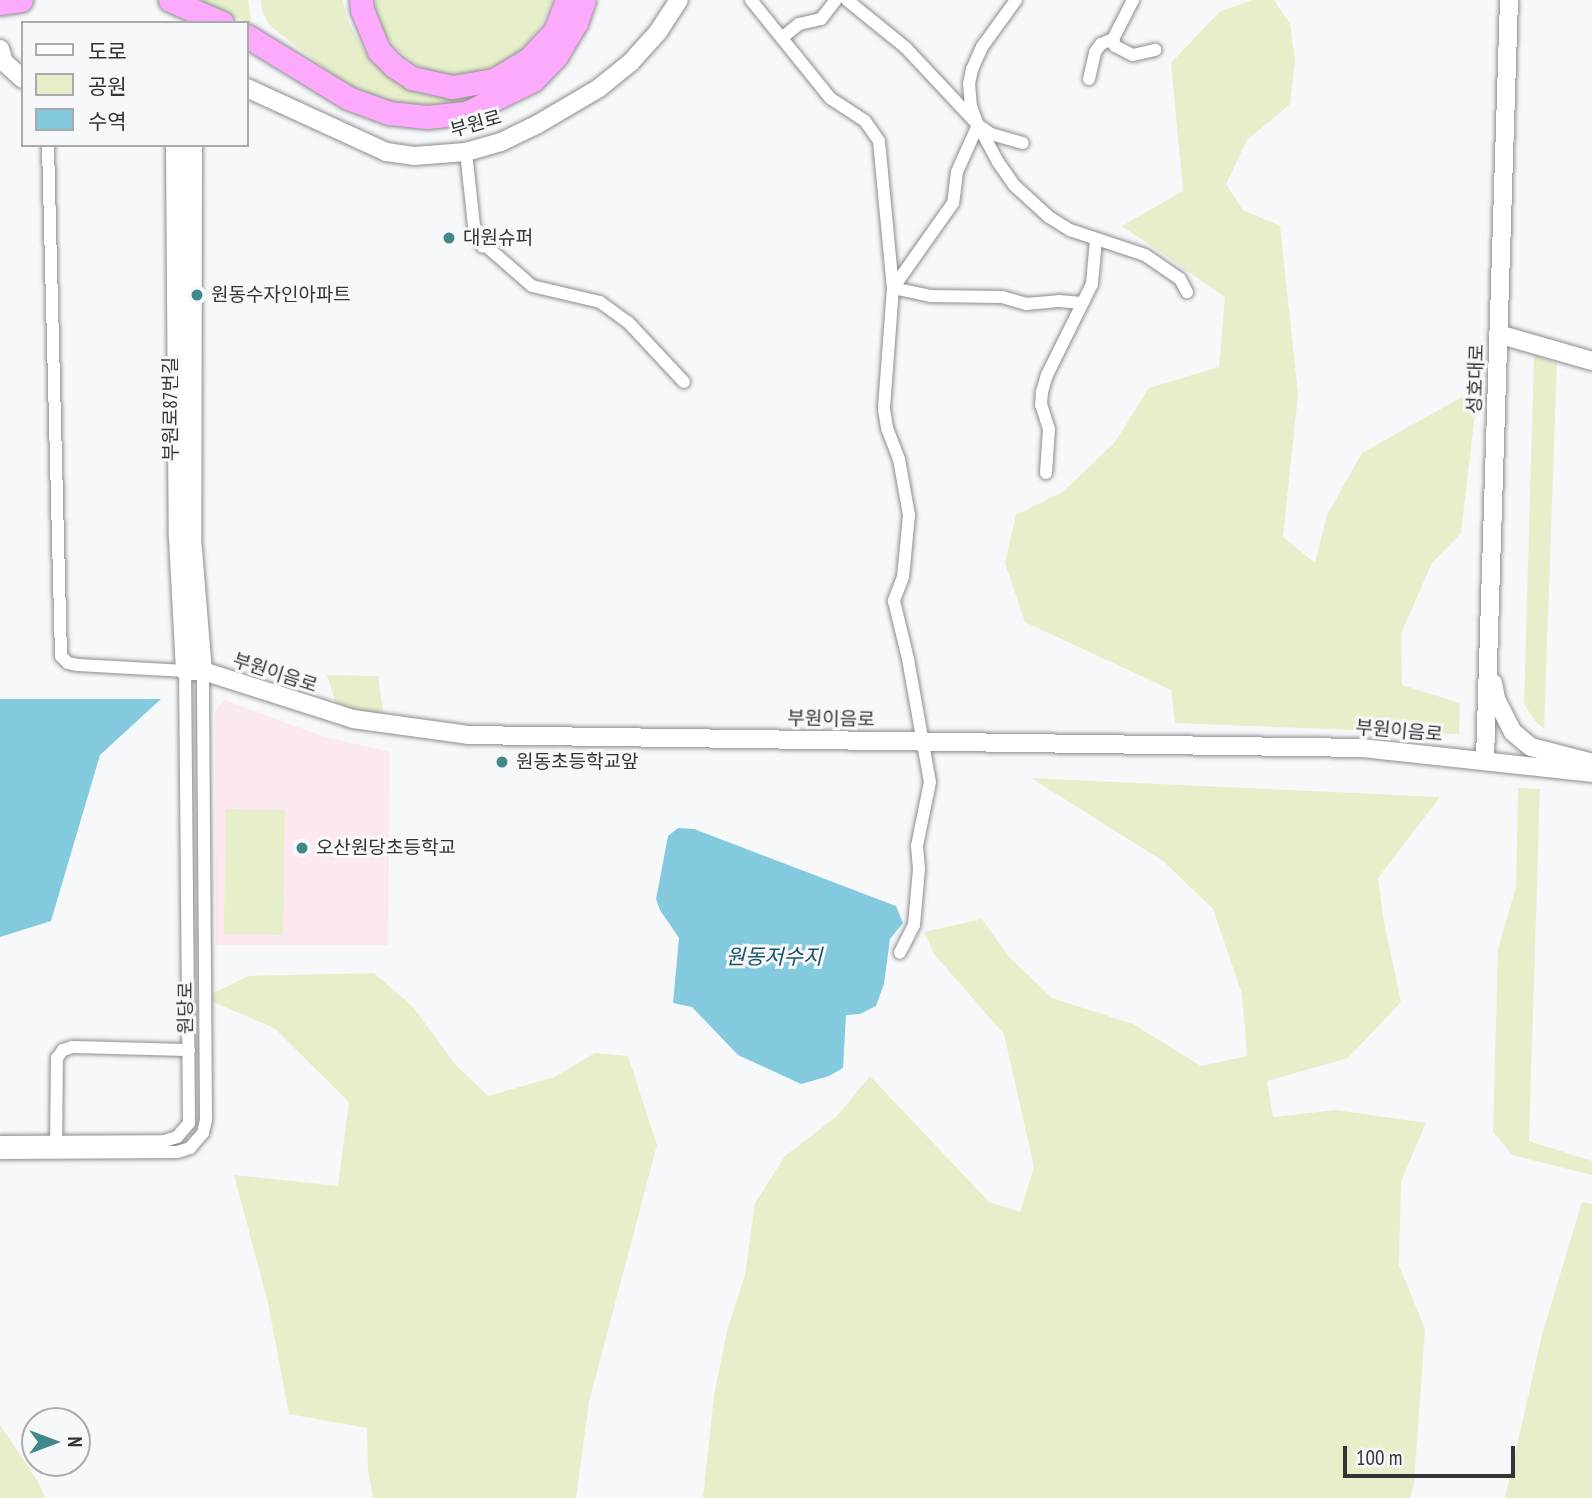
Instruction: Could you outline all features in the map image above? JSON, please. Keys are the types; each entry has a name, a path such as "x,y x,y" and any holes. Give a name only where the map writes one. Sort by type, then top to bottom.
{"highway":[{"path":"0,3 21,0"},
{"path":"170,0 217,21"},
{"path":"361,0 362,10 379,51 394,66 412,78 452,87 495,80 529,60 555,31 567,0"},
{"path":"248,37 348,98 388,113 427,117 466,113 533,80 556,56 576,23 584,0"}],"street":[{"name":"부원로","path":"248,89 386,152 414,156 466,152 501,142 538,124 598,88 649,42 679,0"},
{"path":"751,0 830,98 865,121 879,141 893,288 884,409 887,428 899,458 909,515 903,577 894,601 924,741 930,782 917,846 917,903 914,925 900,953"},
{"path":"783,37 799,24 821,19 836,0"},
{"path":"847,0 906,48 978,125 991,134 1023,143"},
{"path":"1016,0 999,19 972,69 971,106 978,125 1015,186 1049,217 1070,230 1145,256 1166,267 1180,279 1187,292"},
{"path":"1090,79 1095,52 1101,44 1113,39 1133,0"},
{"name":"성호대로","path":"1485,759 1509,0"},
{"path":"1113,39 1115,46 1133,55 1155,50"},
{"path":"1,58 21,77"},
{"path":"893,288 953,203 957,172 978,125"},
{"path":"48,147 61,656 68,663 78,666 185,671"},
{"name":"부원로87번길","path":"175,147 192,538 203,671"},
{"name":"부원로87번길","path":"185,671 178,538 192,147"},
{"path":"466,152 475,235 484,246 532,286 600,302 619,315 684,382"},
{"path":"1046,473 1049,429 1041,405 1042,392 1092,284 1096,239"},
{"path":"893,288 930,296 1002,297 1026,304 1059,301 1082,303"},
{"path":"1498,334 1592,361"},
{"path":"1488,653 1496,699 1514,732 1531,747 1592,763"},
{"name":"부원이음로","path":"185,671 203,671 352,719 468,735 1362,748 1485,759 1592,773"},
{"name":"원당로","path":"0,1153 164,1141 177,1137 188,1123 185,671"},
{"name":"원당로","path":"0,1142 177,1152 190,1148 203,1133 206,1120 203,671"},
{"path":"56,1147 57,1058 63,1050 72,1047 189,1050"}],"shaded area":[{"name":"오산원당초등학교","path":"224,700 322,736 390,752 388,945 216,945 215,711"}],"green space":[{"path":"198,0 248,0 252,27 248,21"},
{"path":"261,0 342,0 349,23 367,56 392,75 491,91 477,101 415,109 356,93 269,25"},
{"path":"375,0 553,0 542,23 520,52 501,65 466,77 427,71 407,58 391,43 378,22"},
{"path":"1252,0 1274,0 1290,24 1295,61 1290,104 1247,140 1226,184 1243,210 1280,226 1298,394 1283,537 1315,563 1327,515 1362,453 1478,388 1461,533 1432,563 1401,634 1402,685 1460,703 1459,734 1175,723 1171,690 1025,622 1005,563 1016,515 1064,491 1115,442 1149,388 1219,367 1225,297 1122,226 1183,191 1171,63 1219,12"},
{"path":"1534,356 1557,363 1544,729 1524,704"},
{"path":"327,675 378,676 384,718 355,713 335,701"},
{"path":"1031,778 1440,797 1378,878 1384,922 1401,1002 1348,1058 1267,1081 1273,1117 1336,1110 1426,1123 1401,1181 1399,1265 1425,1329 1414,1483 1410,1498 703,1498 714,1395 727,1331 745,1275 755,1203 785,1156 836,1117 870,1076 989,1202 1020,1212 1034,1167 1004,1034 934,954 924,932 982,919 1008,956 1052,998 1133,1024 1201,1066 1247,1056 1242,994 1213,909 1163,861"},
{"path":"1518,788 1540,789 1529,1141 1592,1161 1592,1175 1512,1155 1493,1132 1498,949 1516,887"},
{"path":"226,809 285,810 283,935 224,934"},
{"path":"374,973 413,1007 455,1064 488,1096 554,1077 595,1053 628,1056 657,1145 589,1402 576,1498 373,1498 368,1469 367,1428 289,1414 268,1303 234,1175 338,1186 349,1102 274,1028 204,998 248,976"},
{"path":"1582,1202 1592,1204 1592,1498 1505,1498 1542,1335"},
{"path":"0,1425 21,1456 21,1477 35,1477 45,1498 0,1498"}],"water":[{"path":"0,699 161,699 100,755 51,921 0,937"},
{"name":"원동저수지","path":"678,828 694,829 896,906 903,923 890,939 884,984 876,1006 860,1014 846,1015 843,1068 829,1076 801,1084 738,1055 692,1007 673,1003 679,938 660,910 656,899 668,836"}],"place":[{"name":"대원슈퍼","path":"449,238"},
{"name":"원동수자인아파트","path":"197,295"},
{"name":"원동초등학교앞","path":"502,762"},
{"name":"오산원당초등학교","path":"302,848"}]}
